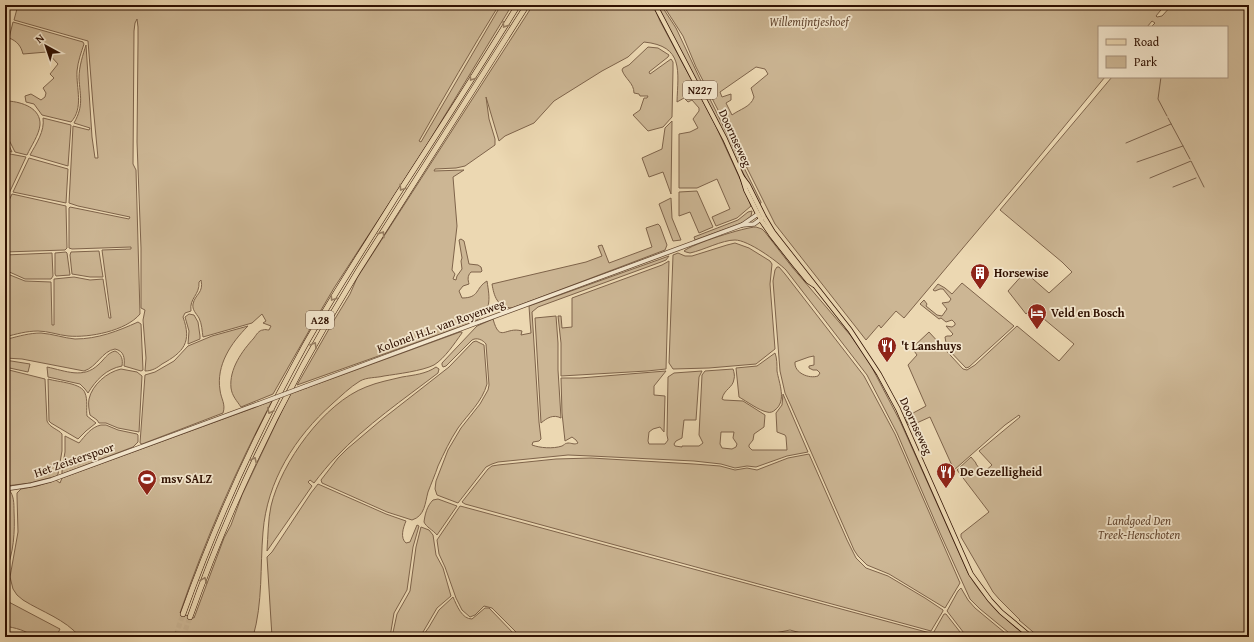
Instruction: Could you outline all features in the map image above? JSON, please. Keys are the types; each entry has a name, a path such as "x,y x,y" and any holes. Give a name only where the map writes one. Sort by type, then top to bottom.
{"highway":[{"name":"A28","path":"183,614 214,533 237,479 301,352 341,284 518,5"},
{"name":"A28","path":"190,617 233,506 267,432 295,379 350,284 527,5"},
{"name":"A28","path":"511,30 530,5"}],"main road":[{"name":"Doornseweg","path":"656,5 725,139 742,177 746,190 758,214 809,276 814,285 850,330 879,374 898,409 971,574 1001,612 1031,637"},
{"name":"Doornseweg","path":"742,177 748,185 762,219"}],"street":[{"name":"Kolonel H.L. van Royenweg","path":"147,445 742,225 758,214"},
{"name":"Kolonel H.L. van Royenweg","path":"742,225 754,224 762,219"},
{"name":"Het Zeisterspoor","path":"5,489 31,486 147,445"}],"green space":[{"path":"18,5 29,5 37,9 53,5 499,5 419,141 421,142 501,5 512,5 425,148 334,288 273,394 241,407 231,388 234,367 245,349 258,333 262,330 269,330 271,326 263,323 266,321 262,314 252,323 203,337 200,320 193,306 201,288 201,280 192,303 191,311 185,313 183,317 187,333 186,340 181,350 170,360 154,369 145,371 146,358 143,320 145,310 141,308 141,248 137,142 137,19 134,31 133,164 136,170 140,314 134,320 117,329 86,336 68,336 38,331 5,337 5,273 25,281 51,282 52,325 54,325 54,279 74,277 90,280 103,279 109,318 111,318 102,250 131,249 131,247 69,248 70,207 129,219 130,217 69,203 73,126 89,130 90,128 74,123 80,106 79,74 86,45 92,137 95,158 98,158 88,41 14,20"},
{"path":"533,5 653,5 714,122 751,206 737,218 716,226 712,217 730,209 717,179 697,188 679,188 679,134 690,132 698,128 693,119 699,111 699,108 692,100 688,102 684,98 677,102 678,70 676,62 666,49 657,44 644,42 628,57 602,71 554,101 534,123 505,136 499,141 486,97 495,145 465,166 435,169 434,171 464,170 453,177 457,226 452,270 455,274 453,279 456,280 462,269 459,240 461,239 464,241 469,264 478,265 481,267 482,271 471,272 468,276 469,284 463,286 459,291 462,298 468,298 475,294 487,281 489,299 487,309 484,314 474,322 297,385 350,294 357,278"},
{"path":"657,5 661,5 676,28 761,203 759,204"},
{"name":"Landgoed Den Treek-Henschoten","path":"663,5 1165,5 1156,16 1157,17 1162,16 1172,5 1249,5 1249,637 1039,637 1019,620 993,592 961,537 961,534 989,512 957,470 971,457 983,473 992,465 979,451 1020,417 1019,415 1005,425 954,470 930,417 910,426 904,418 926,406 908,365 917,355 912,348 929,332 963,369 967,370 975,365 1017,326 1059,361 1074,344 1032,309 1026,314 1008,291 1025,272 1049,293 1072,272 1000,210 1111,78 1228,78 1228,26 1152,26 1155,23 1152,21 1148,26 1098,26 1098,78 1104,78 904,318 896,311 881,328 879,325 866,340 775,224 696,67 683,36","holes":["756,67 765,69 768,74 751,88 754,97 748,106 732,115 726,103 731,100 731,94 722,97 720,92"]},
{"path":"13,22 83,42 84,44 77,71 77,111 71,122 42,115 34,104 26,102 25,96 31,94 41,100 45,97 46,93 43,88 54,78 50,74 58,64 47,52 23,54 18,44 9,38"},
{"path":"648,47 658,48 669,55 649,72 650,74 671,59 673,62 673,70 672,117 663,127 648,131 633,115 640,110 644,98 647,98 648,96 640,96 639,94 634,93 633,86 622,70"},
{"path":"8,101 30,107 37,114 39,119 40,125 38,133 27,155 15,152 9,140 6,139 12,152 5,151 5,107"},
{"path":"43,118 71,125 68,166 30,155 43,128"},
{"path":"672,121 671,194 663,172 649,177 642,158 662,149 665,128"},
{"path":"5,153 26,157 5,202 5,174 8,167 5,163"},
{"path":"29,158 68,169 66,203 13,192"},
{"path":"697,191 713,227 699,233 690,212 679,216 679,192"},
{"path":"12,194 66,206 67,248 65,250 5,252 5,233 8,234 9,232 5,231 5,209"},
{"path":"671,198 672,218 681,240 673,241 659,204"},
{"path":"752,211 751,216 744,222 695,240 694,237 738,220 748,212"},
{"path":"658,224 667,245 665,250 512,308 503,306 495,297 492,284 586,262 602,256 598,246 602,245 609,263 652,247 646,228"},
{"path":"756,227 765,232 792,267 851,336 868,360 900,421 968,573 994,608 1027,637 1014,637 970,599 897,433 867,375 786,270 762,252 741,241 730,240 690,253 684,251 697,244 719,236"},
{"path":"735,243 749,248 770,261 772,264 770,284 775,349 756,364 673,369 669,363 673,255 678,253 685,256 692,256"},
{"path":"99,251 103,277 90,277 72,274 71,252"},
{"path":"66,252 70,275 56,276 55,253"},
{"path":"52,253 53,276 51,279 25,279 5,270 5,255"},
{"path":"669,256 666,260 538,307 532,312 541,439 533,442 532,445 551,448 568,443 578,443 572,437 565,441 562,413 561,378 580,378 666,371 654,386 654,395 665,396 664,432 660,427 653,429 649,432 648,441 649,444 665,444 668,440 668,377 674,373 702,371 699,377 696,420 684,420 682,438 674,444 675,446 682,447 699,446 703,443 699,435 702,375 705,371 733,369 733,382 722,399 743,401 765,415 764,427 754,434 753,440 749,447 752,450 787,450 785,435 777,432 776,413 782,405 783,394 808,452 787,456 756,467 747,466 735,468 721,464 694,461 568,455 498,462 486,467 458,503 437,495 435,489 436,481 448,450 461,428 480,404 488,390 489,385 486,344 480,339 474,339 446,366 443,367 442,363 477,326 493,319 498,331 522,331 521,335 531,333 529,306","holes":["721,432 734,432 733,438 737,444 736,447 732,449 722,448 720,444"]},
{"path":"669,261 666,369 561,376 561,343 558,316 561,316 562,328 572,327 572,298 662,265"},
{"path":"779,267 785,274 864,376 895,434 960,583 945,608 889,574 867,565 854,550 785,393 780,371 773,281 775,270","holes":["814,356 814,365 809,366 809,368 817,370 820,373 818,376 810,377 799,372 795,366 795,362"]},
{"path":"962,283 1014,326 969,367 966,368 944,345 946,343 945,337 953,334 946,326 952,327 955,323 952,320 946,322 941,318 939,319 920,304 924,300 927,304 926,306 937,315 942,316 947,309 942,303 949,302 951,299 943,289 933,290 938,284 952,294"},
{"path":"189,314 194,315 198,322 200,339 188,344 189,331 185,317"},
{"path":"556,316 561,418 555,416 550,417 541,423 535,318"},
{"path":"138,322 141,324 143,370 141,371 124,366 122,353 115,349 110,350 89,369 84,371 22,359 5,358 5,340 12,338 41,333 75,339 92,338"},
{"path":"248,326 226,355 220,372 219,381 224,404 223,413 142,444 140,443 145,375 155,372 174,361 188,346 212,336"},
{"path":"460,332 462,333 442,359 434,365 409,372 366,379 356,383 319,417 295,446 285,461 277,478 270,495 266,513 263,532 260,598 253,637 182,637 173,634 172,637 80,637 67,625 23,600 13,589 10,577 18,532 17,493 21,489 56,480 60,483 62,478 272,401 222,506 180,613 194,618 242,495 290,394"},
{"path":"476,341 484,345 487,384 482,396 452,437 438,466 428,492 424,509 420,515 412,520 387,512 322,483 321,480 347,449 449,367 473,342"},
{"path":"115,351 122,357 122,366 106,372 94,384 88,393 80,384 48,377 47,367 74,373 86,372"},
{"path":"775,353 777,359 781,402 773,411 768,412 757,408 739,397 736,368 757,366"},
{"path":"5,360 30,364 28,372 5,367"},
{"path":"436,367 439,369 438,373 360,434 333,460 314,483 310,480 308,482 312,486 267,551 270,511 276,489 294,454 306,436 320,420 350,395 366,387 384,381 424,373"},
{"path":"5,369 45,379 47,421 62,434 62,451 57,476 30,483 6,486"},
{"path":"121,369 137,372 142,376 139,432 118,428 106,423 99,423 90,415 89,401 93,389 106,376"},
{"path":"48,379 75,385 85,393 87,416 96,423 78,439 49,421"},
{"path":"101,425 106,425 118,430 137,434 138,442 133,447 62,474 65,452 65,436 79,443 91,430"},
{"path":"809,454 856,558 866,568 888,576 943,610 931,631 462,502 488,469 492,466 498,465 556,459 591,458 720,466 735,470 747,468 757,470 788,458"},
{"path":"318,484 386,514 406,521 403,530 403,538 406,543 410,542 417,525 419,526 413,547 407,590 394,613 390,637 298,637 285,633 280,637 272,637 267,557 272,552"},
{"path":"9,490 12,494 14,503 14,535 12,550 5,573 5,491"},
{"path":"438,499 457,506 437,535 424,522 429,505 433,500"},
{"path":"460,506 930,633 928,637 815,637 790,630 755,637 521,637 492,608 484,606 475,615 470,617 462,610 456,598 439,554 437,540"},
{"path":"421,527 429,530 433,535 436,555 443,568 451,596 437,608 423,632 418,637 392,637 397,614 410,591 416,547"},
{"path":"961,588 975,608 1010,637 967,637 947,611"},
{"path":"453,597 460,611 465,617 472,619 485,608 489,608 517,637 422,637 439,610"},
{"path":"5,600 60,629 56,637 33,637 24,631 5,626"},
{"path":"944,614 946,614 964,637 931,637"}],"waterway":[{"path":"1161,78 1158,99 1167,116"},
{"path":"1168,118 1190,159"},
{"path":"1126,143 1171,124"},
{"path":"1137,162 1183,146"},
{"path":"1150,178 1191,161 1204,187"},
{"path":"1173,187 1196,178"}],"tunnel":[{"path":"176,635 183,614"},
{"path":"183,637 190,617"}],"place":[{"name":"Horsewise","path":"980,290"},
{"name":"Veld en Bosch","path":"1037,330"},
{"name":"'t Lanshuys","path":"887,363"},
{"name":"De Gezelligheid","path":"946,489"},
{"name":"msv SALZ","path":"147,496"}],"park label":[{"name":"Willemijntjeshoef","path":"809,22"}]}
